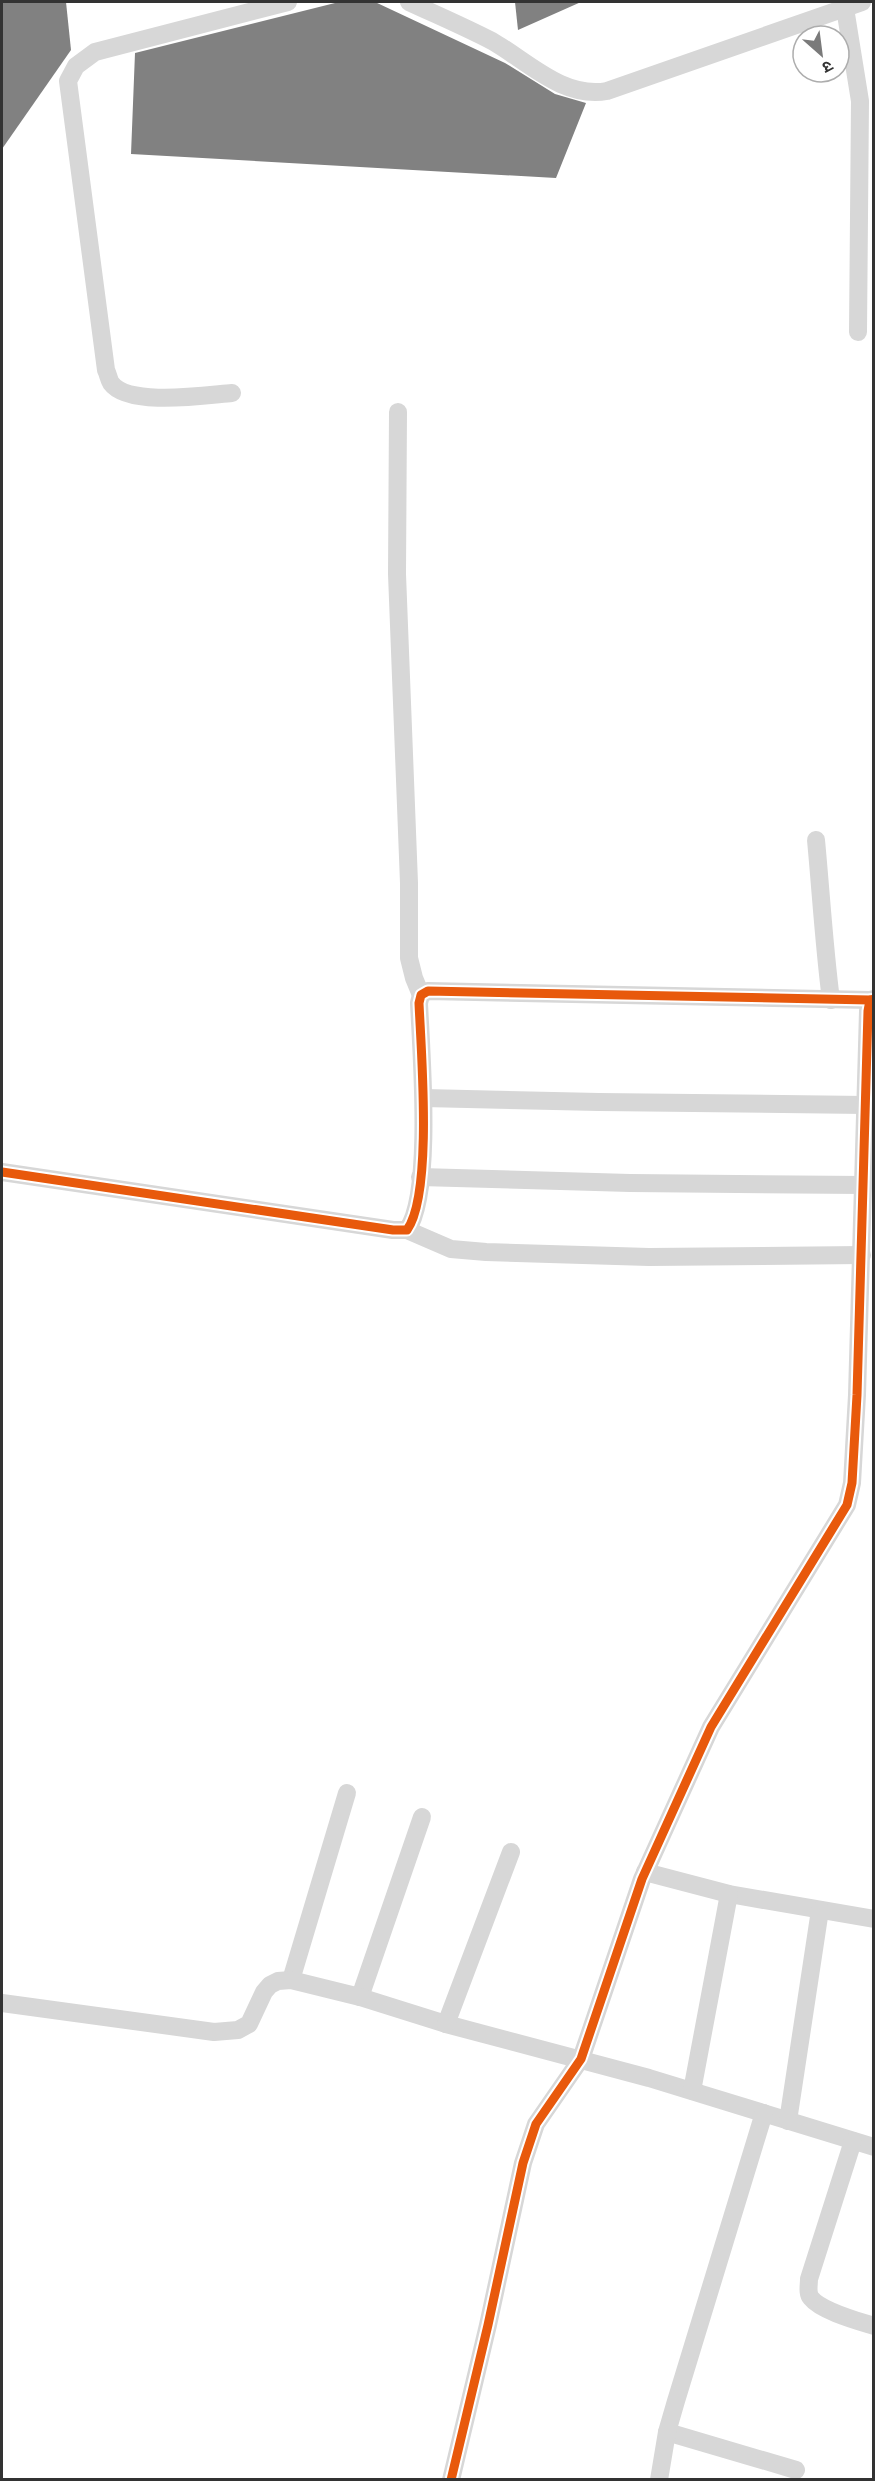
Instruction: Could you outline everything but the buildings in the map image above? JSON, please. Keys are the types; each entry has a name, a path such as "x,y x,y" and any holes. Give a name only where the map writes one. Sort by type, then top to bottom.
{"street":[{"path":"232,393 146,397 128,394 112,384 106,370 68,81 76,66 95,52 288,2"},
{"path":"409,2 492,42 545,75 576,90 590,93 607,91 850,3 860,101 858,332"},
{"path":"398,412 397,574 409,883 409,958 414,978 422,995"},
{"path":"816,840 823,906 824,945 831,1000"},
{"path":"407,1230 415,1212 420,1178 424,1098 419,1003 422,995 428,991 872,1000 866,1105 862,1254 865,1395 847,1505 711,1727 645,1872 581,2059 536,2124 528,2144 451,2480"},
{"path":"424,1098 866,1105"},
{"path":"2,1172 215,1205 393,1230 407,1230 451,1249 649,1257 862,1254"},
{"path":"420,1178 864,1185"},
{"path":"291,1980 347,1793"},
{"path":"360,1996 422,1817"},
{"path":"446,2024 511,1852"},
{"path":"645,1872 729,1894 873,1919"},
{"path":"692,2091 729,1894"},
{"path":"788,2121 820,1910"},
{"path":"2,2003 227,2032 238,2030 249,2024 264,1992 270,1985 278,1981 291,1980 360,1996 446,2024 581,2059 873,2147"},
{"path":"659,2480 667,2432 764,2113"},
{"path":"853,2141 809,2279 808,2290 811,2298 818,2303 846,2317 873,2326"},
{"path":"667,2432 796,2470"}],"cycle path":[{"path":"2,1172 393,1230 407,1230 415,1212 423,1155 424,1121 419,1003 421,995 428,991 870,1000"},
{"path":"451,2480 523,2163 536,2124 581,2059 642,1879 711,1727 847,1505 852,1483 857,1395 868,1011 870,1000 874,999"}]}
